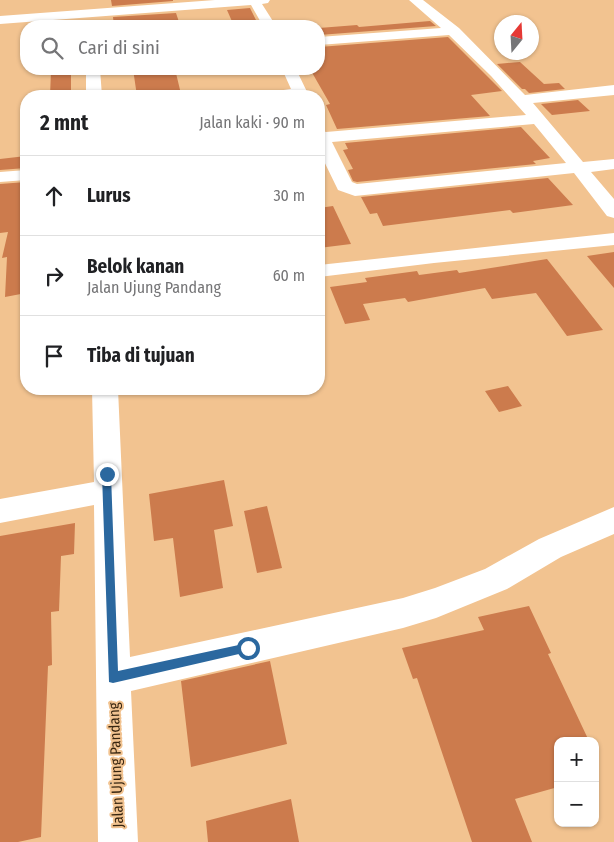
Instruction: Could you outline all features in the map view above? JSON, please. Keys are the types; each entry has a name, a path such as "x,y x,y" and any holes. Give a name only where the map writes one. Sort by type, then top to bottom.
{"street":[{"path":"90,0 91,20"},
{"path":"0,20 91,20 257,0 266,20"},
{"path":"415,0 454,31 522,100 537,120 580,168 614,212"},
{"path":"325,41 454,31"},
{"path":"93,75 94,90"},
{"path":"291,75 298,90"},
{"path":"522,100 614,90"},
{"path":"325,136 537,120"},
{"path":"325,146 345,186 355,190 614,164"},
{"path":"0,177 20,175"},
{"path":"325,270 452,255 614,239"},
{"name":"Jalan Ujung Pandang","path":"106,395 107,491 118,842"},
{"path":"0,510 107,491"},
{"path":"113,678 403,613 436,603 496,579 550,548 614,520"}],"building":[{"path":"111,0 173,0 173,1 112,6"},
{"path":"250,8 256,20 231,20 227,10"},
{"path":"176,13 178,20 113,20 113,17"},
{"path":"430,21 436,26 325,35 325,28 357,25 359,27"},
{"path":"448,37 502,91 471,95 490,116 337,129 326,105 330,104 325,95 325,90 322,90 313,75 325,75 325,47"},
{"path":"520,62 544,84 559,83 565,89 529,93 522,89 497,64"},
{"path":"51,75 71,75 71,90 50,90"},
{"path":"134,75 176,75 180,90 136,90"},
{"path":"578,100 590,111 552,115 541,104"},
{"path":"521,127 550,158 533,161 536,164 357,182 353,181 348,170 353,169 343,150 348,149 345,143"},
{"path":"20,157 20,168 0,170 0,159"},
{"path":"548,178 573,205 513,213 510,210 383,226 377,213 370,214 361,197"},
{"path":"20,182 20,294 5,297 7,257 2,258 8,232 0,233 0,184"},
{"path":"333,206 351,244 325,247 325,207"},
{"path":"614,252 614,288 587,256"},
{"path":"547,259 603,330 567,336 536,293 492,299 485,288 408,302 405,298 363,304 370,320 345,324 330,287 367,282 365,278 417,271 419,275 457,270 459,273"},
{"path":"508,386 522,406 499,412 485,391"},
{"path":"224,480 233,526 214,530 223,588 180,597 173,538 154,541 149,494"},
{"path":"267,506 282,568 257,573 244,511"},
{"path":"75,523 74,554 61,556 59,611 51,612 52,665 48,666 41,837 18,842 0,842 0,536"},
{"path":"529,606 551,653 548,654 587,737 554,737 554,788 515,799 532,842 472,842 417,678 413,679 402,648 484,630 478,617"},
{"path":"270,661 287,744 191,767 181,681"},
{"path":"291,799 299,842 208,842 206,821"}],"route":[{"path":"107,474 113,678 248,648"}]}
